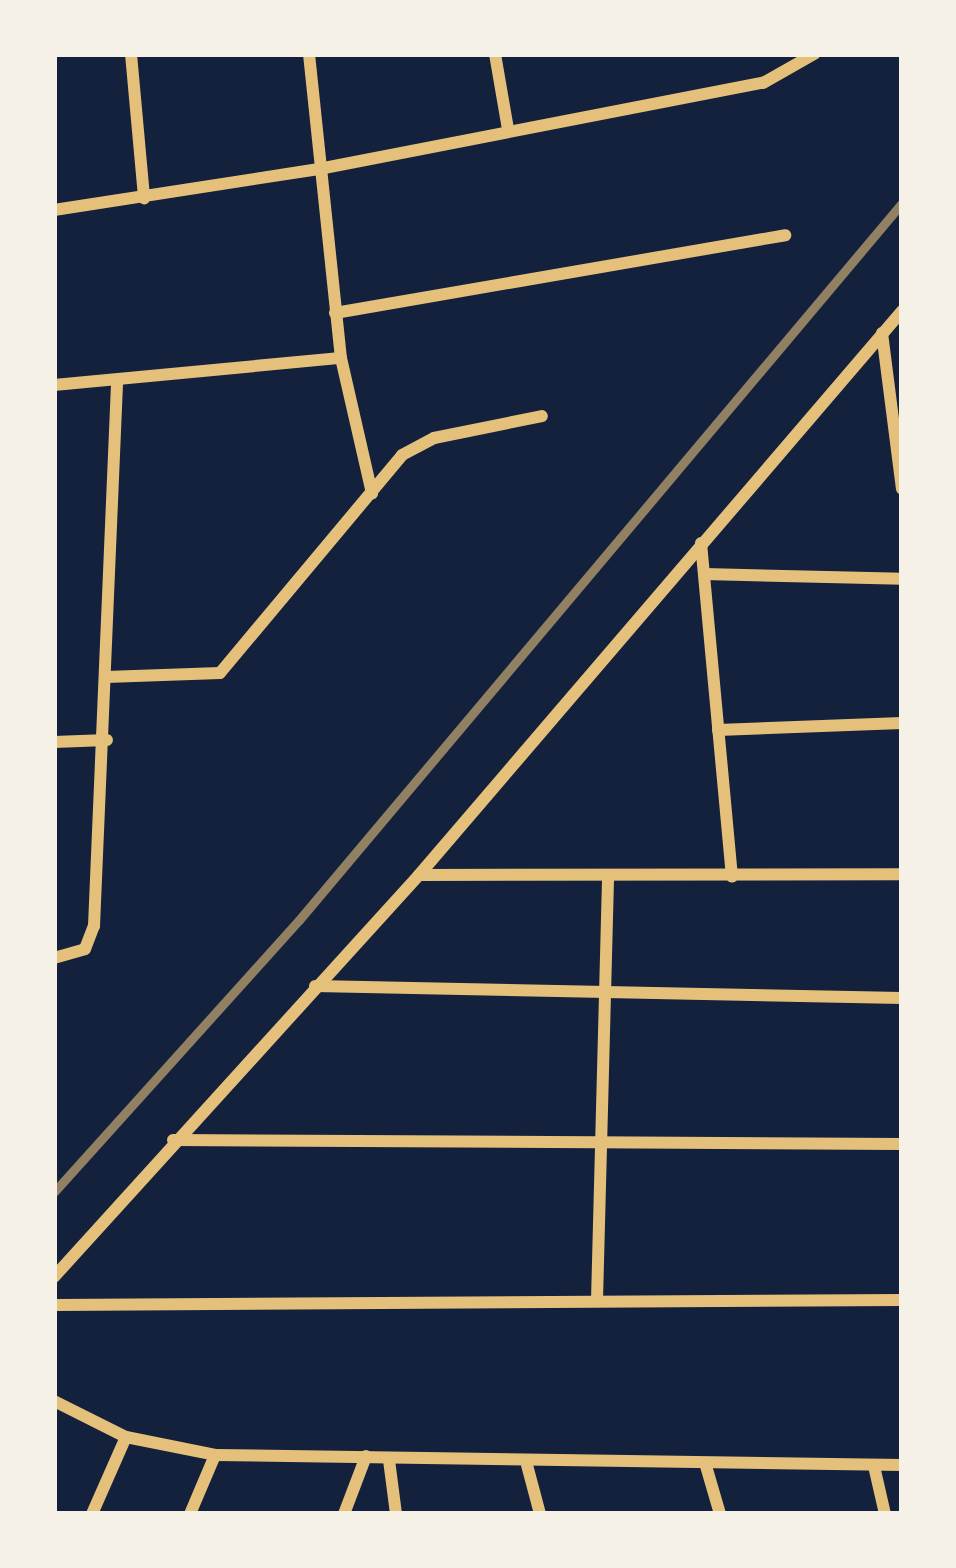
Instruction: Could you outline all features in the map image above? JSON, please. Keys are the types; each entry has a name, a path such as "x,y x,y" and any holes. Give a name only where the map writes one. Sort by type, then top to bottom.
{"street":[{"path":"131,54 144,198"},
{"path":"309,54 341,358 372,494"},
{"path":"495,54 508,129"},
{"path":"54,210 324,168 763,83 814,54"},
{"path":"335,314 784,235"},
{"path":"54,1277 173,1140 419,875 902,311"},
{"path":"882,333 902,490"},
{"path":"54,386 341,358"},
{"path":"54,958 85,949 94,926 107,740 117,383"},
{"path":"106,677 220,673 402,455 434,438 542,416"},
{"path":"701,543 732,877"},
{"path":"704,574 902,579"},
{"path":"718,730 902,723"},
{"path":"54,742 107,740"},
{"path":"419,875 902,874"},
{"path":"597,1300 608,876"},
{"path":"315,986 902,998"},
{"path":"173,1140 281,1146 598,1139 902,1144"},
{"path":"54,1305 902,1300"},
{"path":"54,1401 126,1437 215,1455 366,1456 527,1465 902,1465"},
{"path":"92,1514 126,1437"},
{"path":"190,1514 215,1455"},
{"path":"344,1514 366,1456"},
{"path":"389,1460 396,1514"},
{"path":"527,1465 540,1514"},
{"path":"706,1466 720,1514"},
{"path":"874,1466 885,1514"}],"railway":[{"path":"54,1192 299,920 902,203"}]}
